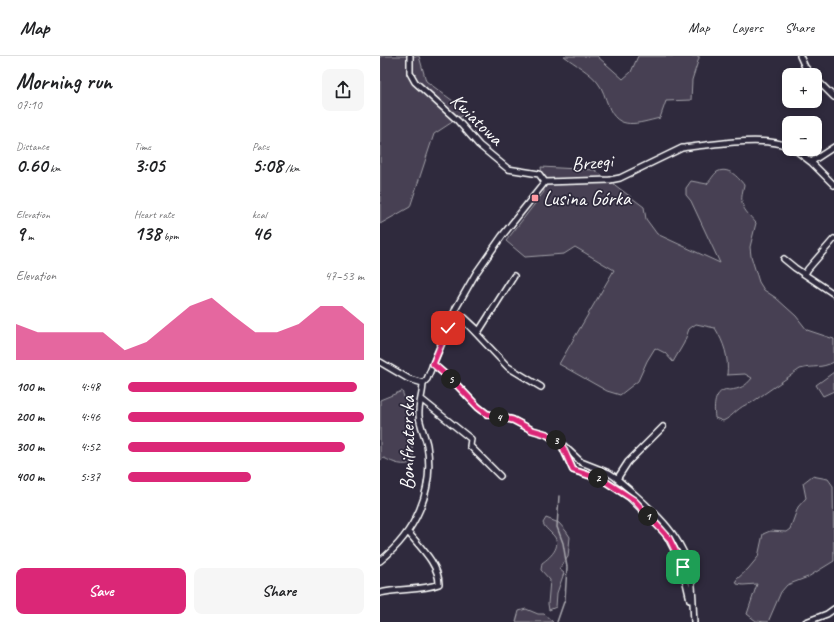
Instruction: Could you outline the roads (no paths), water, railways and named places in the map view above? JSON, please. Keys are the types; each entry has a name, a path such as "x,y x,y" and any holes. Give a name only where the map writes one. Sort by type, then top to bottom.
{"street":[{"name":"Kwiatowa","path":"410,56 410,73 415,82 458,121 479,145 508,169 539,174 545,182"},
{"path":"800,56 806,68"},
{"path":"822,85 834,97"},
{"name":"Brzegi","path":"423,382 427,380 456,310 476,273 502,236 545,182 610,180 620,178 682,148 725,143 767,142 782,144"},
{"path":"811,162 834,147"},
{"path":"803,156 834,186"},
{"path":"805,274 834,238"},
{"path":"784,259 805,274 833,290"},
{"path":"456,310 479,331 514,276"},
{"path":"456,310 508,367 541,387"},
{"path":"380,362 409,379 423,382"},
{"path":"433,364 487,414 513,420 532,430 546,434 561,443 581,462 609,473 617,479 660,518 675,536 688,563 691,576 694,622"},
{"name":"Bonifraterska","path":"380,561 408,532 420,512 428,483 427,446 419,416 423,382"},
{"path":"421,399 471,439 470,446 500,476"},
{"path":"617,479 633,457 663,427"},
{"path":"561,443 573,470 603,480 629,496 664,532 683,567 694,622"},
{"path":"380,593 400,588 422,588 439,584 438,575 433,563 408,532"},
{"path":"806,622 834,609"}],"waterway":[{"path":"557,622 565,599 567,567 563,543 557,527 559,496"}],"place":[{"name":"Lusina Górka","path":"535,198"}]}
